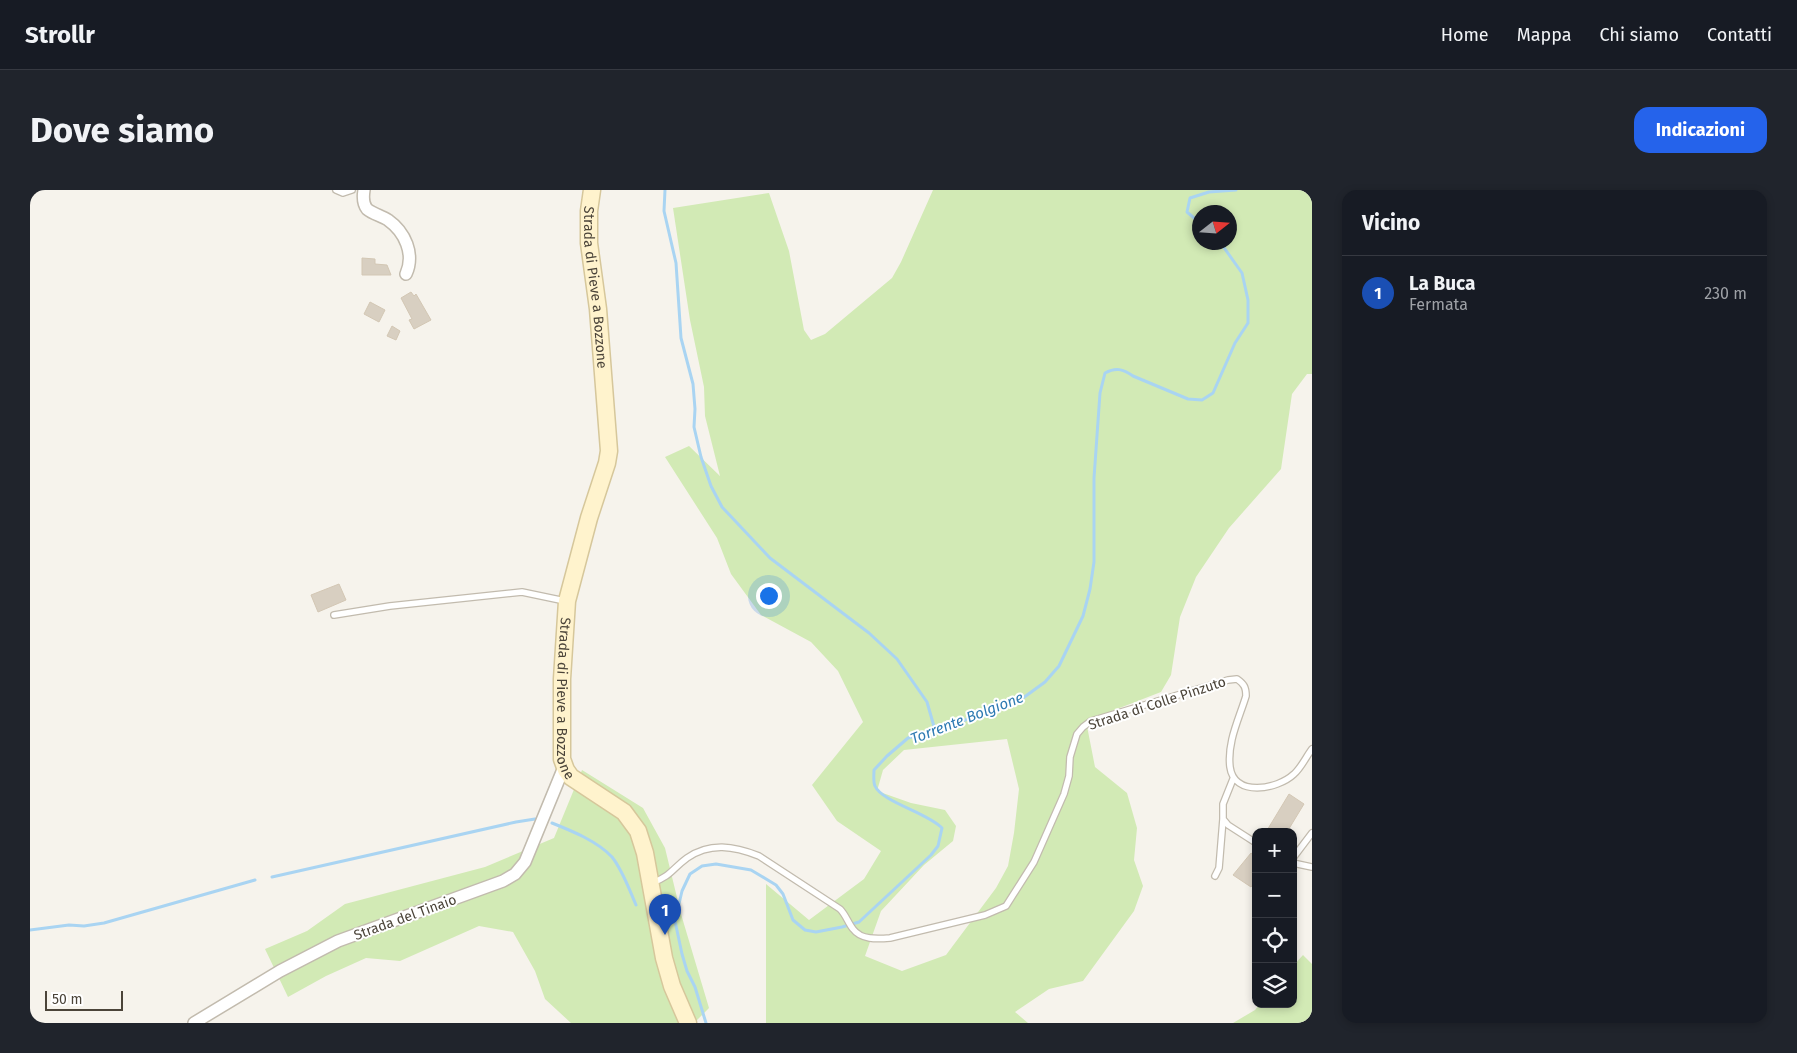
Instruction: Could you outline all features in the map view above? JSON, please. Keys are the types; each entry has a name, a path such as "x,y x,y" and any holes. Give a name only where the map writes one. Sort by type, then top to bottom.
{"street":[{"path":"364,190 365,205 368,210 386,218 396,226 408,245 410,264 406,274"},
{"name":"Strada di Pieve a Bozzone","path":"592,190 588,211 589,243 598,309 609,451 567,601 562,679 561,749 564,767 574,780 618,807 632,820 643,845 658,933 668,974 688,1023"},
{"name":"Strada del Tinaio","path":"194,1023 280,971 338,941 503,881 515,874 525,862 564,767"}],"lane":[{"path":"336,190 343,194 352,190"},
{"path":"334,615 390,606 522,592 567,601"},
{"name":"Strada di Colle Pinzuto","path":"650,883 667,876 687,858 702,850 729,846 759,856 840,909 847,917 852,929 859,935 874,939 890,938 985,915 1006,906 1034,862 1064,794 1069,776 1070,757 1077,734 1083,726 1091,721 1228,680 1237,679 1243,683 1246,696 1232,738 1230,768 1233,779"},
{"path":"1215,876 1219,868 1223,804 1233,779 1249,787 1272,786 1294,774 1312,749"},
{"path":"1223,819 1252,840"},
{"path":"1297,853 1312,833"},
{"path":"1297,864 1312,867"}],"green space":[{"path":"933,190 1312,190 1312,374 1307,374 1292,394 1281,469 1229,528 1196,577 1180,617 1171,675 1161,692 1086,721 1095,767 1127,793 1137,828 1134,860 1143,886 1134,911 1083,981 1049,989 1015,1012 1028,1023 766,1023 766,884 809,920 864,879 881,851 837,821 812,785 863,722 838,671 811,642 761,615 731,574 717,538 665,457 689,446 720,476 705,416 704,387 690,320 673,208 769,193 789,251 804,330 811,340 825,334 892,278","holes":["1007,739 1019,789 1008,866 996,888 946,955 902,971 865,956 881,911 924,865 953,841 956,826 945,810 911,803 877,791 883,770 904,750"]},
{"path":"582,770 643,808 665,848 681,914 709,1008 694,1023 571,1023 545,999 535,971 513,932 479,926 400,961 366,958 326,976 288,997 265,949 307,931 345,904 485,867 554,838"},
{"path":"1303,955 1312,964 1312,1023 1233,1023 1257,1008 1297,1008 1297,962"}],"building":[{"path":"362,258 375,259 375,264 387,265 391,275 362,275"},
{"path":"411,292 414,296 416,294 431,320 414,329 409,320 412,319 401,298"},
{"path":"370,302 385,310 379,322 364,314"},
{"path":"392,326 400,331 396,340 387,336"},
{"path":"339,584 346,600 318,612 311,595"},
{"path":"1289,794 1304,804 1289,828 1268,828"},
{"path":"1251,853 1252,854 1251,887 1233,875"}],"waterway":[{"path":"665,190 664,211 676,263 681,338 693,384 694,427 701,457 711,486 722,507 770,558 869,633 897,659 927,702 935,730"},
{"name":"Torrente Bolgione","path":"1192,216 1187,212 1190,198 1209,192 1236,190"},
{"name":"Torrente Bolgione","path":"706,1023 695,987 687,971 675,921 682,891 690,874 702,866 716,864 751,870 776,885 783,894 793,920 805,930 816,932 859,922 931,855 938,846 942,828 927,817 879,792 874,784 874,770 908,738 952,725 1023,698 1045,682 1059,666 1083,616 1090,589 1094,562 1094,478 1100,393 1105,373 1116,369 1123,370 1188,399 1202,400 1213,393 1235,343 1248,323 1248,300 1242,273 1226,250"},
{"path":"272,877 535,819"},
{"path":"552,823 592,841 606,851 616,862 623,874 636,905"},
{"path":"30,930 104,923 255,880"}],"place":[{"name":"La Buca","path":"665,935"}]}
